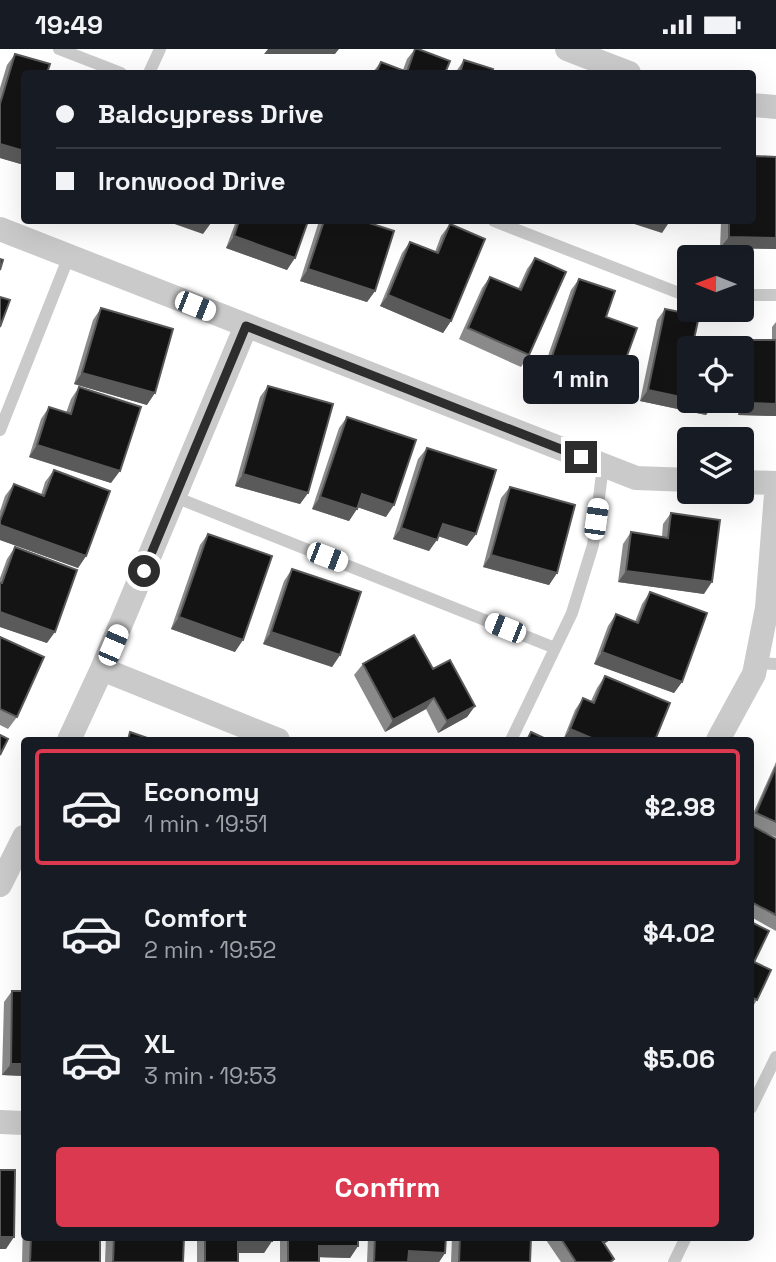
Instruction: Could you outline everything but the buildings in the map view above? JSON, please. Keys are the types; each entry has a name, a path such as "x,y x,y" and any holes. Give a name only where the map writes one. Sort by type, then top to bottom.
{"street":[{"path":"566,49 621,70"},
{"path":"756,105 776,107"},
{"path":"0,229 603,466 636,478 677,480"},
{"path":"70,737 102,669 246,326"},
{"path":"754,482 776,483"},
{"path":"720,737 754,674 766,663 767,608 776,494"},
{"path":"102,669 271,737"},
{"path":"0,885 21,852"},
{"path":"0,1122 21,1123"}],"lane":[{"path":"59,49 113,70"},
{"path":"150,70 160,49"},
{"path":"502,224 677,292"},
{"path":"0,430 69,256"},
{"path":"754,295 776,295"},
{"path":"512,737 572,613 593,545 603,466"},
{"path":"175,497 555,647"},
{"path":"754,1102 776,1057"},
{"path":"674,1262 684,1241"}],"route":[{"path":"144,571 246,326 581,457"}]}
